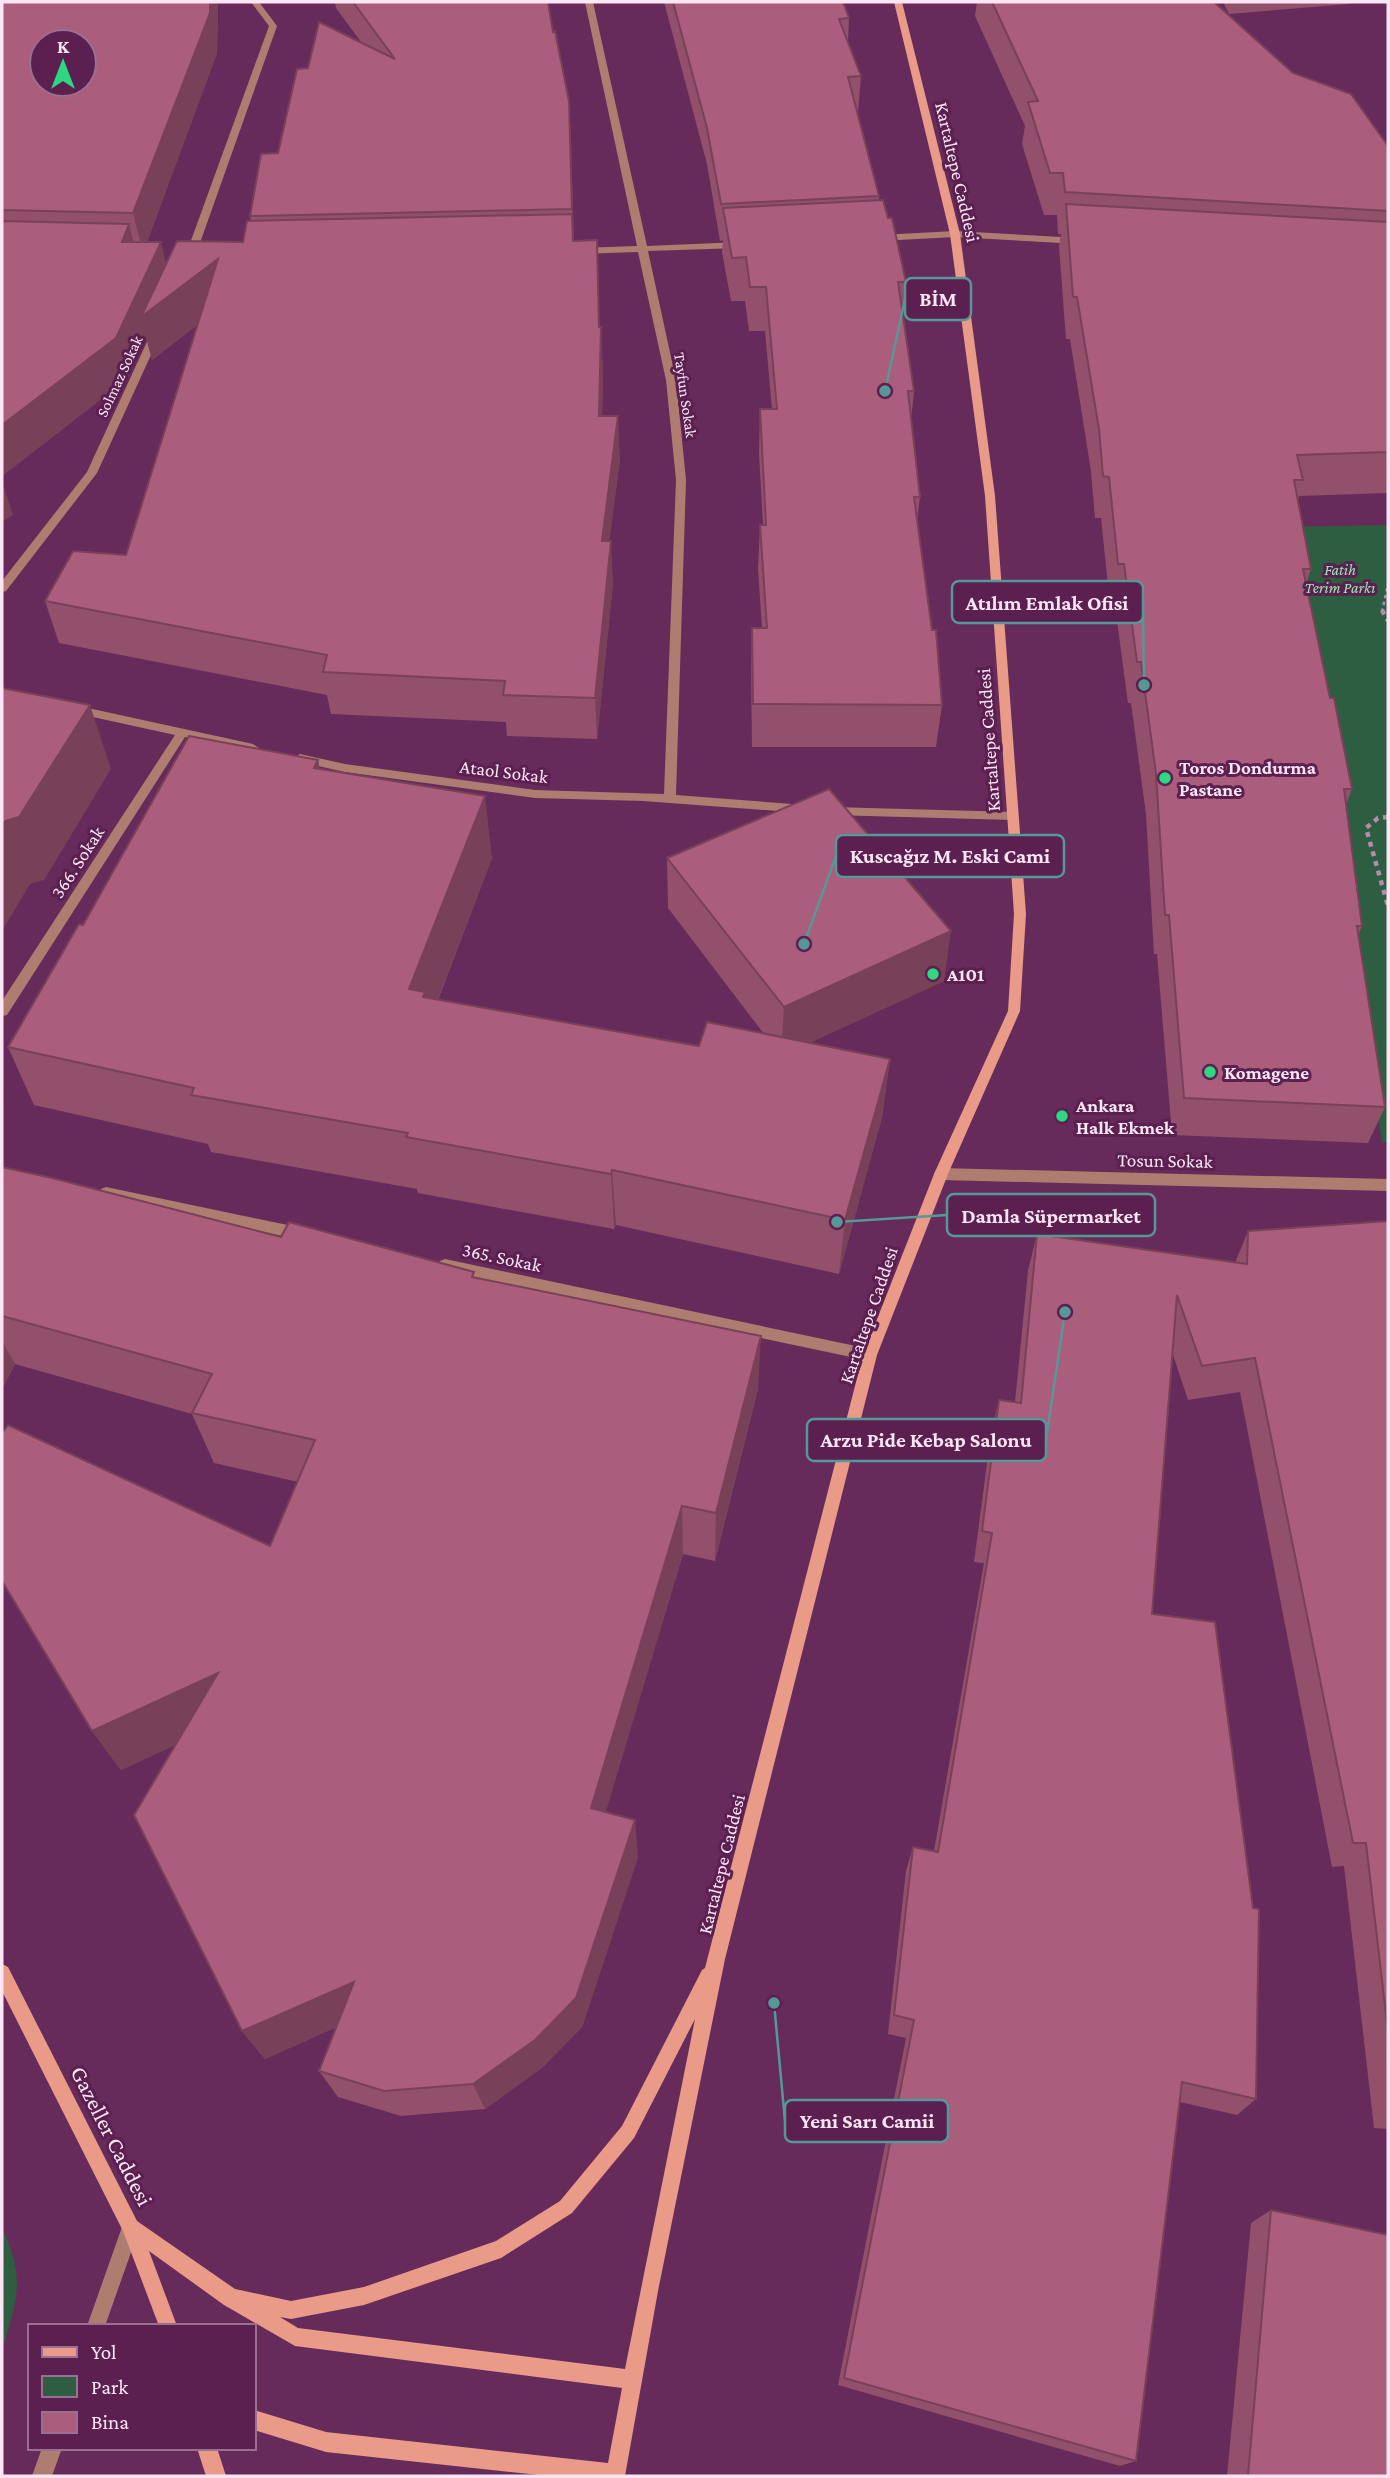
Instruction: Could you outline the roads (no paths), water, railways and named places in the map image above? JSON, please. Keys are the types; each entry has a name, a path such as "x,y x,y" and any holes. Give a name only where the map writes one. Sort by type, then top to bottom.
{"street":[{"path":"184,273 273,26 255,2"},
{"name":"Tayfun Sokak","path":"589,2 671,380 681,480 670,800"},
{"name":"Kartaltepe Caddesi","path":"619,2475 633,2380 716,1959 870,1355 941,1174 1014,1011 1020,914 990,496 955,234 898,2"},
{"path":"863,239 955,234 1088,242"},
{"path":"573,251 752,244"},
{"path":"176,260 203,260"},
{"name":"Solmaz Sokak","path":"2,588 92,473 161,323"},
{"path":"63,706 264,751"},
{"name":"366. Sokak","path":"2,1012 183,733"},
{"name":"Ataol Sokak","path":"291,756 345,768 535,794 848,812 1013,816"},
{"name":"Tosun Sokak","path":"941,1174 1388,1185"},
{"path":"97,1191 315,1237"},
{"name":"365. Sokak","path":"424,1260 870,1355"},
{"path":"230,2298 291,2310 364,2296 501,2249 566,2207 628,2132 716,1959"},
{"name":"Gazeller Caddesi","path":"2,1973 131,2227 167,2324"},
{"path":"97,2324 131,2227 230,2298 295,2337 633,2380"},
{"path":"256,2421 326,2442 619,2475"},
{"path":"42,2476 51,2450"},
{"path":"208,2450 216,2476"}],"place":[{"name":"BİM","path":"885,391"},
{"name":"Atılım Emlak Ofisi","path":"1144,685"},
{"name":"Toros Dondurma Pastane","path":"1165,778"},
{"name":"Kuscağız M. Eski Cami","path":"804,944"},
{"name":"A101","path":"933,974"},
{"name":"Komagene","path":"1210,1072"},
{"name":"Ankara Halk Ekmek","path":"1062,1116"},
{"name":"Damla Süpermarket","path":"837,1222"},
{"name":"Arzu Pide Kebap Salonu","path":"1065,1312"},
{"name":"Yeni Sarı Camii","path":"774,2003"}],"park label":[{"name":"Fatih Terim Parkı","path":"1340,578"}]}
